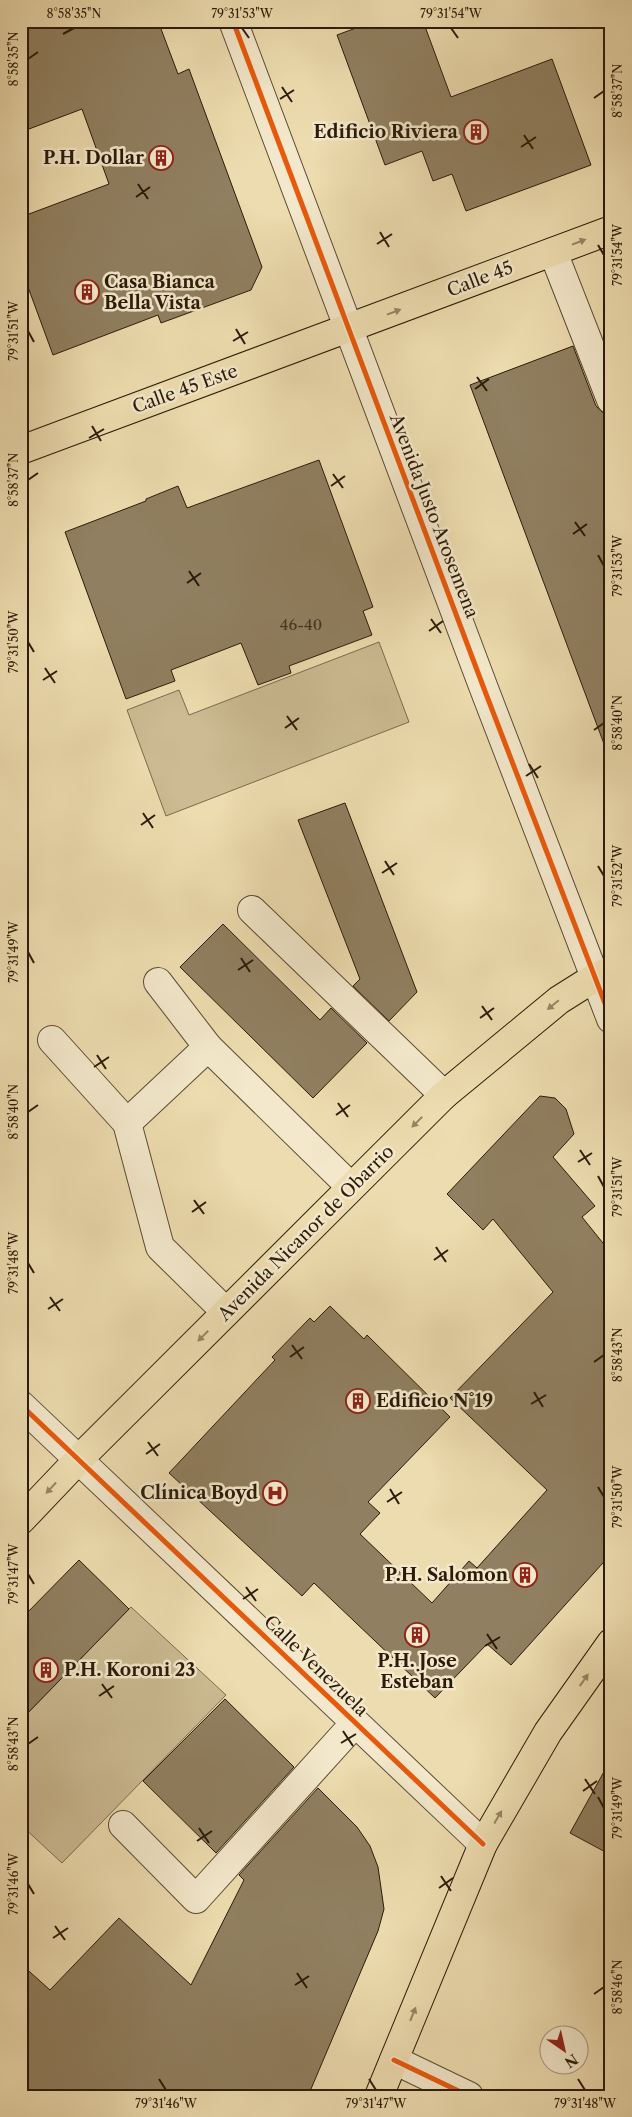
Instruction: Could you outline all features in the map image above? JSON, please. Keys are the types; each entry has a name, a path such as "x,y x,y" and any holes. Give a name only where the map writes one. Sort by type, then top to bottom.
{"main road":[{"name":"Calle 45","path":"348,329 611,230"},
{"name":"Calle 45 Este","path":"21,450 348,329"},
{"name":"Avenida Nicanor de Obarrio","path":"21,1520 78,1459 444,1095 559,1000 602,974"},
{"path":"379,2096 483,1844 548,1732 611,1643"}],"street":[{"name":"Avenida Justo Arosemena","path":"233,21 348,329 602,974 611,1019"},
{"path":"554,252 611,400"},
{"path":"252,910 444,1095"},
{"path":"158,982 208,1047 351,1187"},
{"path":"52,1040 127,1123 160,1247 226,1312"},
{"path":"127,1123 208,1047"},
{"name":"Calle Venezuela","path":"21,1405 483,1844"},
{"path":"123,1825 196,1899 355,1723"},
{"path":"394,2060 469,2096"}],"shaded area":[{"path":"379,642 409,722 166,816 127,710 179,690 189,715"},
{"path":"131,1607 226,1695 62,1863 21,1825 21,1720"}],"building":[{"path":"21,21 158,21 178,74 189,69 262,267 251,290 161,323 158,315 53,355 21,268 21,217 109,184 82,109 21,132"},
{"name":"Edificio Riviera","path":"375,21 423,21 451,97 552,59 591,165 466,211 452,174 433,181 422,151 385,165 337,35"},
{"path":"573,346 596,406 602,412 611,415 611,751 607,752 470,385"},
{"path":"319,460 373,607 363,611 372,635 289,666 291,673 258,685 241,643 171,670 175,681 126,699 65,532 146,501 146,499 178,486 187,508"},
{"path":"345,803 417,992 389,1021 353,986 360,979 298,820"},
{"path":"223,924 320,1020 331,1008 367,1043 313,1098 180,967"},
{"path":"540,1096 555,1098 566,1109 574,1134 553,1157 595,1206 582,1217 611,1253 611,1554 511,1665 487,1644 435,1698 314,1583 302,1596 169,1473 275,1360 272,1357 310,1318 314,1322 330,1306 364,1339 367,1335 450,1417 368,1502 380,1513 360,1534 432,1603 469,1561 477,1568 547,1490 450,1398 553,1292 493,1219 483,1230 447,1194"},
{"name":"P.H. Koroni 23","path":"79,1560 129,1609 21,1720 21,1619"},
{"path":"225,1699 294,1767 216,1853 143,1781"},
{"path":"611,1759 611,1855 570,1833"},
{"path":"318,1788 357,1827 370,1846 378,1867 384,1909 378,1931 308,2096 21,2096 21,1964 50,1990 119,1918 191,1985 244,1880 239,1875"}],"cycle path":[{"path":"233,21 483,686 611,1019"},
{"path":"21,1405 483,1844"},
{"path":"394,2060 469,2096"}],"place":[{"name":"Edificio Riviera","path":"476,132"},
{"name":"P.H. Dollar","path":"161,158"},
{"name":"Casa Bianca Bella Vista","path":"87,292"},
{"name":"Edificio N°19","path":"358,1401"},
{"name":"Clínica Boyd","path":"275,1493"},
{"name":"P.H. Salomon","path":"525,1575"},
{"name":"P.H. Jose Esteban","path":"417,1635"},
{"name":"P.H. Koroni 23","path":"46,1670"}]}
